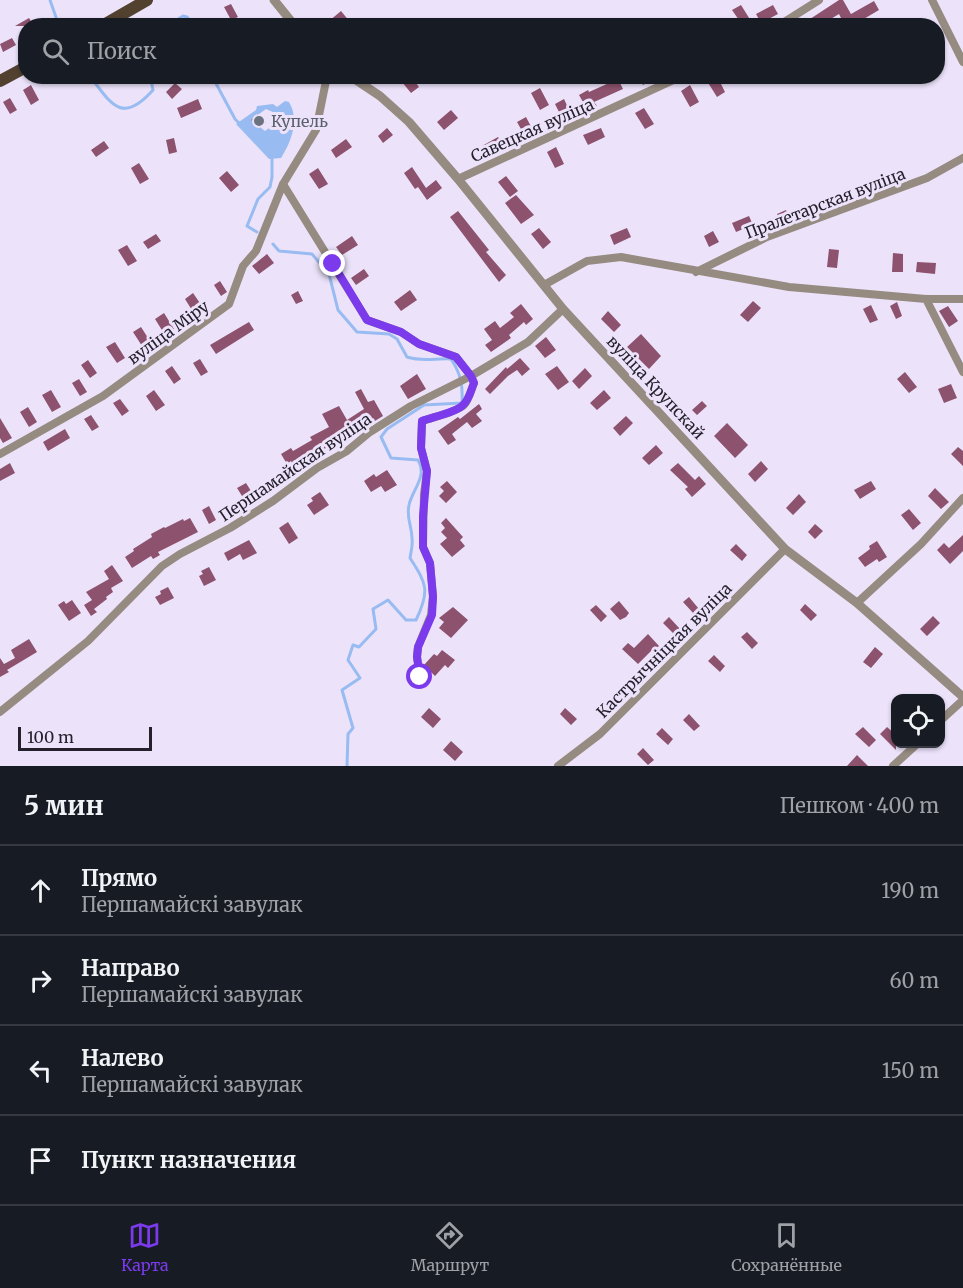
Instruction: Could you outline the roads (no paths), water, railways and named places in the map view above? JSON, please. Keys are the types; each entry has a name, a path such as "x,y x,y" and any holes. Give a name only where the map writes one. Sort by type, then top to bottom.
{"main road":[{"path":"116,18 147,0"},
{"path":"0,81 18,71"}],"street":[{"path":"274,0 289,18"},
{"path":"791,18 819,0"},
{"path":"932,0 941,18"},
{"path":"945,26 963,62"},
{"name":"вуліца Міру","path":"0,454 103,396 229,304 243,266 256,251 283,184 316,130 325,84"},
{"name":"вуліца Крупскай","path":"362,84 380,96 408,122 458,178 563,309 785,549 857,603 963,698"},
{"name":"Савецкая вуліца","path":"458,178 664,84"},
{"name":"Пралетарская вуліца","path":"696,272 767,237 927,178 963,158"},
{"path":"283,184 367,320 401,332 419,344 456,357 465,378 474,383 465,404 456,411 422,421 421,448 427,471 423,547 430,563 433,597 432,615 418,647 420,677"},
{"path":"544,285 587,261 621,257 789,287 926,299 963,298"},
{"path":"926,299 963,372"},
{"name":"Першамайская вуліца","path":"0,712 88,641 162,566 273,501 317,468 411,406 444,391 528,342 563,309"},
{"path":"857,603 921,544 963,498"},
{"name":"Кастрычніцкая вуліца","path":"558,766 600,734 785,549"},
{"path":"945,716 963,698"},
{"path":"893,766 913,748"}],"water":[{"path":"285,101 289,102 294,116 293,131 281,158 269,159 236,124 256,110 257,106 273,104 277,107","holes":["266,109 275,113 273,125 265,131 251,120"]}],"waterway":[{"path":"50,0 56,18"},
{"path":"180,18 183,16 188,18"},
{"path":"96,84 111,102 118,107 125,108 133,107 142,101 153,90 152,84"},
{"path":"216,84 240,124"},
{"path":"257,232 247,226 258,199 270,187 272,156"},
{"path":"273,244 279,251 312,254 329,274 338,310 357,332 389,334 397,339 407,357 424,360 451,359 462,385 462,403 424,405 387,429 381,437 391,458 418,460 421,466 420,477 409,505 408,514 412,534 410,558 423,581 425,594 416,620 406,620 388,600 373,609 376,629 359,647 353,645 348,660 360,678 342,690 353,728 348,734 347,766"}],"place":[{"name":"Купель","path":"259,121"}]}
